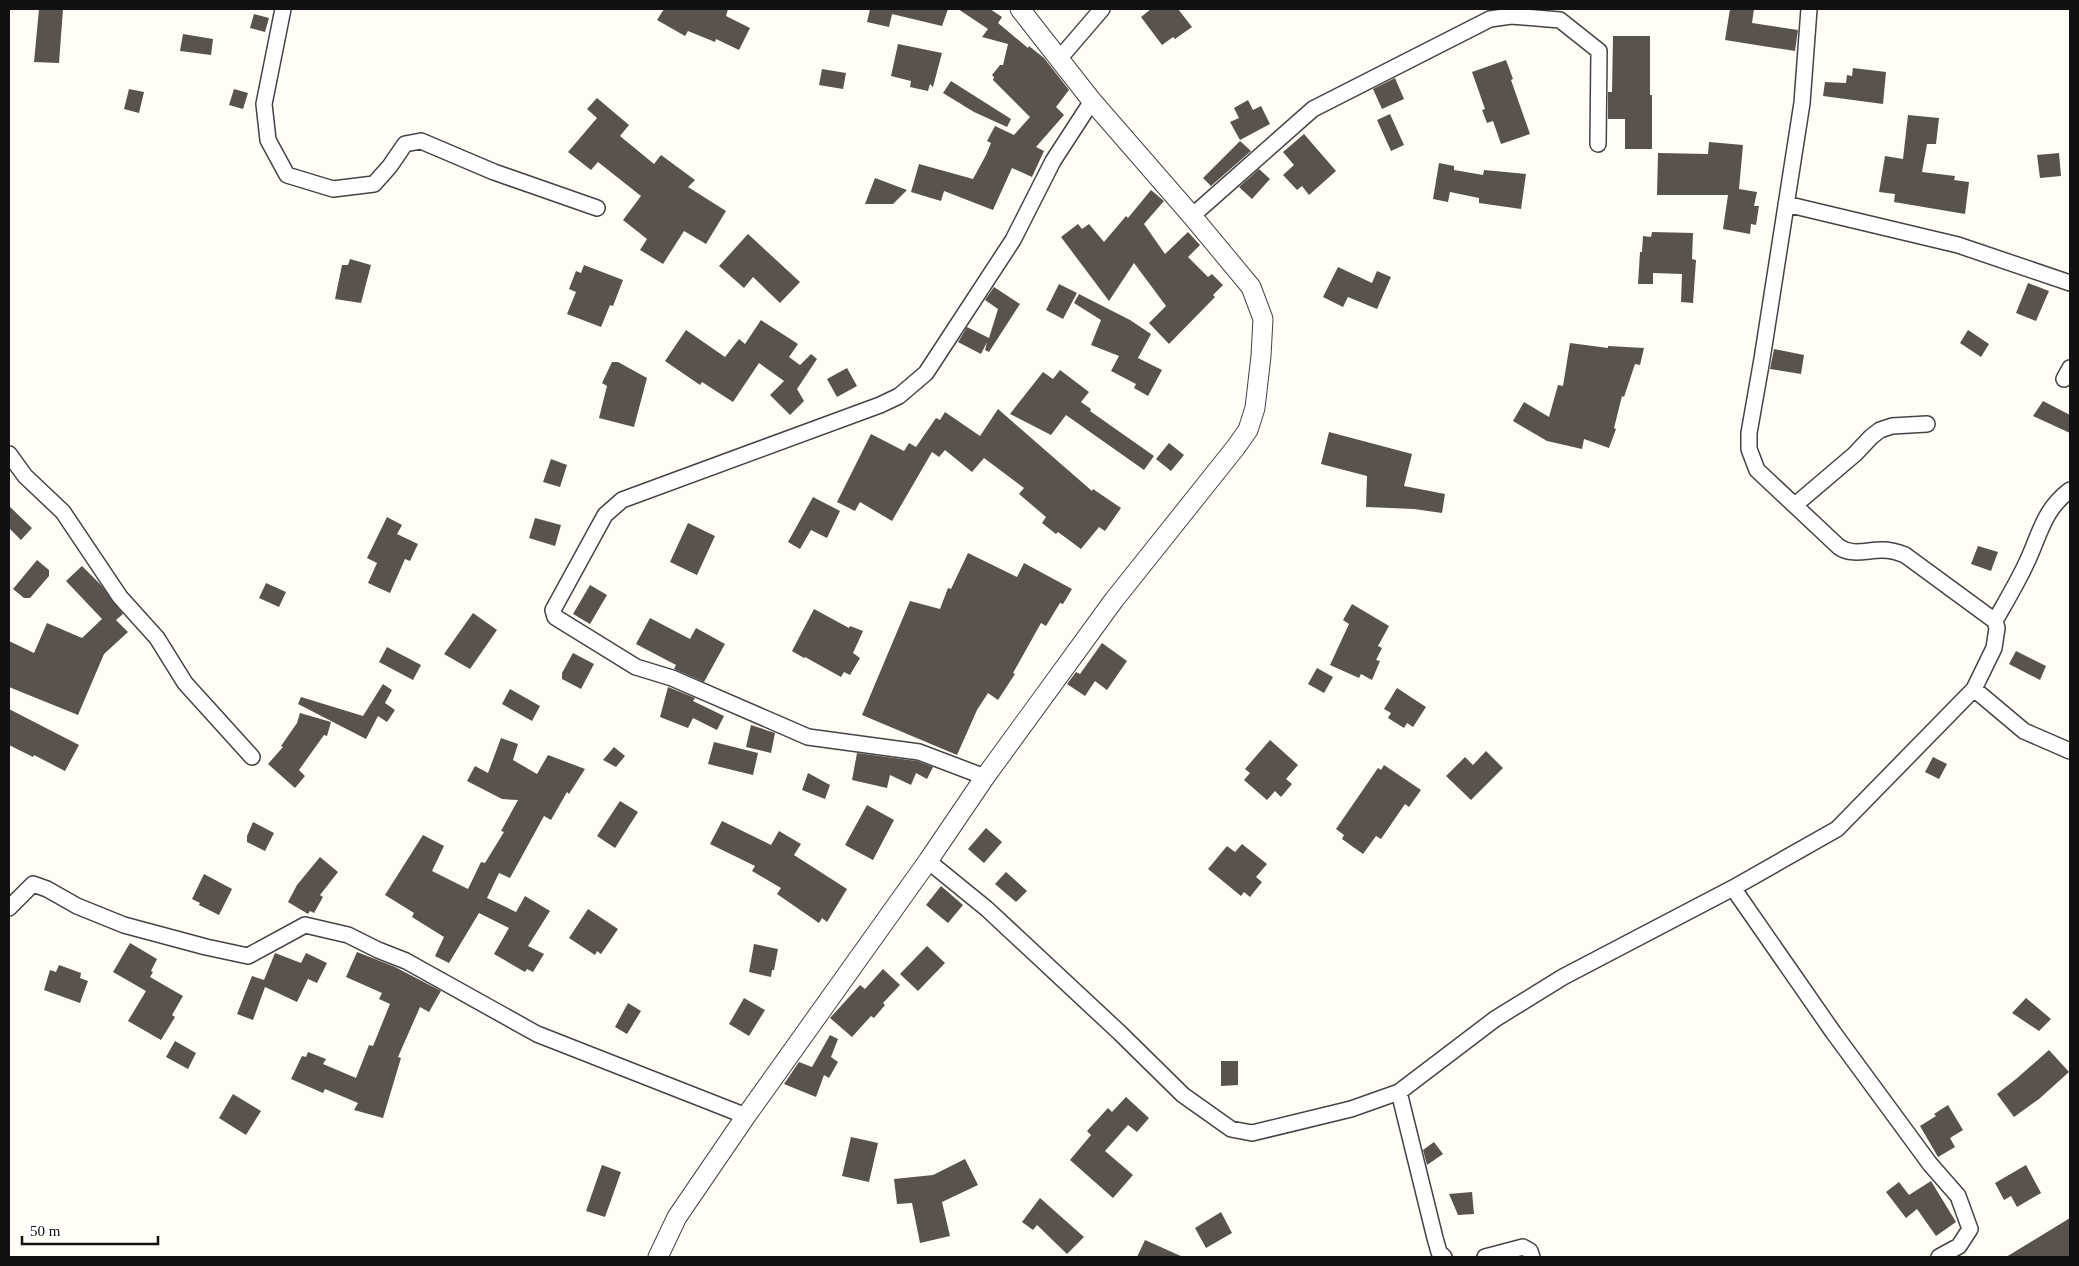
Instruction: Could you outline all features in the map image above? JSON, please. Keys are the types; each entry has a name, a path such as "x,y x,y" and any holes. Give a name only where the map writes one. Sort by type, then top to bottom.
{"street":[{"path":"283,9 264,104 268,140 287,175 334,189 374,184 390,166 405,144 421,141 494,172 597,208"},
{"path":"658,1257 677,1217 746,1116 928,861 985,776 1114,600 1248,430 1255,408 1262,356 1263,319 1251,288 1092,100 1020,9"},
{"path":"1059,59 1102,9"},
{"path":"928,861 987,909 1120,1033 1183,1095 1231,1129 1252,1133 1350,1109 1399,1092 1494,1020 1563,977 1733,888 1837,828 1974,689 1994,648 1997,628 1995,621 1905,555 1893,550 1850,552 1843,550 1757,470 1748,450 1749,433 1802,103 1809,9"},
{"path":"1192,216 1313,110 1490,19 1511,16 1560,20 1599,52 1598,144"},
{"path":"985,776 919,752 808,736 672,678 636,667 555,617 553,610 605,515 622,500 880,405 899,396 926,373 1013,240 1053,161 1092,100"},
{"path":"1786,204 1958,245 2070,283"},
{"path":"1794,505 1855,454 1880,430 1892,426 1927,424"},
{"path":"9,454 25,476 63,512 120,597 157,638 186,683 252,756"},
{"path":"1995,621 2026,565 2047,515 2056,502 2070,490"},
{"path":"1974,689 2024,731 2070,751"},
{"path":"9,908 33,884 47,889 77,906 124,925 248,956 305,924 348,934 378,950 406,961 538,1034 746,1116"},
{"path":"1733,888 1833,1032 1930,1164 1958,1196 1970,1229 1959,1246 1939,1257"},
{"path":"1399,1092 1435,1238 1439,1252 1444,1257"},
{"path":"1485,1257 1523,1247 1530,1251 1532,1257"}],"building":[{"path":"39,9 63,9 59,63 34,62"},
{"path":"664,9 728,9 726,16 750,28 739,50 716,39 715,42 688,31 685,36 657,20"},
{"path":"870,9 948,9 942,26 892,14 889,27 867,22"},
{"path":"958,9 990,9 1002,17 998,23 1028,48 1029,46 1044,58 1069,90 1056,107 1064,115 1036,147 1044,151 1032,177 1012,168 993,210 944,191 941,201 911,192 919,164 973,179 991,143 987,141 995,126 1014,135 1030,117 993,80 994,77 992,75 1000,65 1003,65 1008,44 982,37 988,29"},
{"path":"1151,9 1178,9 1192,27 1175,39 1173,37 1162,45 1141,17"},
{"path":"1730,9 1754,9 1752,23 1798,30 1795,51 1725,40"},
{"path":"254,14 269,18 265,32 250,28"},
{"path":"183,34 213,39 211,55 180,51"},
{"path":"1613,36 1650,36 1652,149 1625,149 1625,119 1608,119 1608,92 1612,92"},
{"path":"898,44 942,53 933,87 930,84 928,91 910,87 911,81 891,76"},
{"path":"1506,60 1530,134 1501,144 1493,121 1487,123 1482,110 1485,109 1472,72"},
{"path":"1853,68 1886,72 1883,104 1823,96 1825,82 1846,83 1847,75 1852,76"},
{"path":"822,69 846,73 843,89 819,85"},
{"path":"1395,78 1404,99 1382,109 1373,89"},
{"path":"951,81 1011,119 1007,127 974,112 943,93"},
{"path":"129,89 144,92 139,113 124,109"},
{"path":"234,89 248,93 243,109 229,105"},
{"path":"597,98 629,125 620,136 654,164 661,155 695,180 688,187 726,211 706,244 684,231 663,264 640,250 647,239 623,220 641,196 598,162 591,170 568,152 597,118 587,109"},
{"path":"1248,100 1253,110 1261,106 1270,124 1240,140 1230,122 1239,118 1234,108"},
{"path":"1390,114 1404,145 1391,151 1377,120"},
{"path":"1908,115 1939,118 1936,144 1927,144 1922,172 1955,176 1954,180 1969,182 1965,214 1894,202 1895,194 1879,192 1885,156 1903,159"},
{"path":"1304,134 1336,171 1309,195 1302,186 1297,190 1283,175 1294,165 1283,152"},
{"path":"1240,141 1251,151 1211,186 1203,178"},
{"path":"1709,142 1743,145 1739,189 1757,192 1754,206 1759,206 1756,225 1751,224 1750,234 1723,229 1728,195 1657,195 1658,153 1708,154"},
{"path":"2059,153 2061,176 2040,178 2037,155"},
{"path":"1439,163 1454,166 1454,170 1483,175 1484,170 1526,174 1521,209 1479,203 1479,198 1450,192 1448,202 1433,199"},
{"path":"1259,169 1270,179 1252,199 1239,187"},
{"path":"875,178 907,190 893,204 865,204"},
{"path":"1151,190 1164,201 1144,224 1165,254 1188,232 1200,245 1188,257 1208,277 1212,274 1223,285 1213,295 1215,297 1169,344 1149,323 1166,306 1134,263 1109,301 1061,237 1078,224 1082,229 1089,224 1104,242 1126,216 1128,218"},
{"path":"1652,232 1693,233 1692,259 1696,260 1693,303 1681,302 1682,274 1653,273 1653,284 1638,284 1643,236 1651,237"},
{"path":"748,234 800,282 780,303 753,277 744,288 719,266"},
{"path":"350,259 371,265 361,303 335,299 342,265 348,265"},
{"path":"584,265 623,280 613,306 610,305 601,327 567,314 576,292 569,289 576,271 581,273"},
{"path":"1338,267 1372,283 1377,271 1391,277 1377,309 1348,297 1343,307 1323,297"},
{"path":"2028,283 2049,291 2036,321 2016,313"},
{"path":"1059,284 1077,293 1063,319 1046,310"},
{"path":"994,287 1020,304 989,352 985,350 987,342 981,354 958,342 967,327 989,338 998,309 985,300"},
{"path":"1079,294 1130,320 1151,334 1138,358 1162,370 1148,396 1134,388 1136,384 1111,371 1119,356 1091,345 1101,320 1074,303"},
{"path":"761,320 798,344 789,357 800,365 811,354 817,359 797,389 804,401 790,415 770,395 784,381 759,363 733,402 702,382 700,385 665,361 686,330 725,357 739,339 745,344"},
{"path":"1968,330 1989,344 1981,357 1960,343"},
{"path":"1570,343 1608,348 1608,346 1644,348 1640,365 1635,364 1624,397 1622,396 1614,428 1616,429 1609,448 1584,439 1582,449 1547,441 1513,421 1524,402 1549,417 1558,385 1563,386"},
{"path":"1774,349 1804,355 1801,374 1770,369"},
{"path":"612,362 618,362 647,378 634,427 599,418 607,386 602,383"},
{"path":"847,368 857,386 837,397 827,379"},
{"path":"1060,370 1089,392 1081,402 1091,409 1090,411 1154,456 1144,470 1066,415 1051,435 1010,414 1043,372 1053,379"},
{"path":"2043,401 2070,415 2070,433 2033,416"},
{"path":"998,409 1092,491 1093,489 1121,508 1105,531 1099,527 1081,549 1042,523 1046,517 1019,494 1024,488 984,458 972,472 945,450 939,457 932,452 892,521 860,502 855,511 837,502 871,434 904,451 909,443 916,447 936,418 940,420 945,412 980,436"},
{"path":"1329,432 1412,454 1404,486 1445,494 1442,513 1414,509 1366,507 1367,476 1321,464"},
{"path":"1169,443 1184,455 1171,471 1156,459"},
{"path":"551,459 567,465 560,487 543,482"},
{"path":"813,497 840,511 827,538 811,530 800,549 788,542"},
{"path":"9,506 32,528 21,540 9,528"},
{"path":"387,517 402,525 397,534 418,544 410,561 405,559 390,593 368,583 377,563 367,558"},
{"path":"535,518 561,525 555,546 529,538"},
{"path":"688,523 715,536 697,575 670,562"},
{"path":"1978,546 1998,552 1991,571 1971,564"},
{"path":"968,553 1017,577 1024,563 1072,589 1063,604 1060,603 1046,626 1041,623 1013,673 1015,674 998,700 988,693 977,710 957,755 862,715 910,601 940,609 948,588 951,589"},
{"path":"37,560 49,570 49,576 30,598 24,598 13,589"},
{"path":"82,566 101,585 123,614 116,620 128,632 104,654 78,715 9,687 9,641 34,653 47,623 82,638 102,619 66,581"},
{"path":"266,583 286,592 279,607 259,598"},
{"path":"590,585 607,595 590,624 573,614"},
{"path":"1352,604 1389,626 1378,646 1382,648 1376,660 1380,661 1372,680 1361,674 1359,678 1330,665 1349,624 1343,620"},
{"path":"814,609 849,628 850,626 863,631 853,653 860,658 850,675 844,672 841,677 792,651"},
{"path":"473,613 497,630 470,669 444,654"},
{"path":"650,618 690,639 696,628 725,644 704,682 674,669 676,665 636,644"},
{"path":"1102,643 1127,661 1107,690 1095,681 1085,696 1067,684 1076,672 1080,674"},
{"path":"387,647 421,665 413,680 379,662"},
{"path":"2016,651 2046,666 2040,680 2009,664"},
{"path":"573,653 594,664 581,689 562,679 562,673"},
{"path":"1317,668 1333,677 1324,693 1308,684"},
{"path":"383,684 392,690 385,703 395,710 387,722 378,716 366,739 298,704 301,697 363,716"},
{"path":"668,687 695,698 693,701 724,716 717,730 693,718 688,728 660,717"},
{"path":"1397,688 1426,707 1413,727 1407,723 1404,728 1388,718 1391,713 1384,709"},
{"path":"510,689 540,706 532,721 502,704"},
{"path":"9,709 79,745 65,771 9,745"},
{"path":"300,713 331,722 327,736 324,735 299,770 305,776 295,788 268,764 283,747 281,746 297,723"},
{"path":"751,725 775,733 771,753 746,747"},
{"path":"501,738 518,744 513,760 537,774 548,755 585,769 569,794 567,792 551,820 544,816 510,878 499,873 487,898 516,912 525,896 550,911 528,946 544,954 533,972 527,969 525,972 494,954 509,928 479,913 449,963 435,956 444,937 412,917 414,913 385,895 423,835 444,846 432,871 468,889 481,862 485,863 504,832 501,831 518,800 502,799 467,781 475,766 488,773"},
{"path":"1270,740 1298,765 1286,779 1292,784 1281,797 1275,791 1267,800 1244,780 1250,773 1245,769"},
{"path":"714,742 758,753 753,775 708,764"},
{"path":"614,747 625,756 616,767 603,760"},
{"path":"1486,751 1503,768 1471,800 1446,776 1465,757 1473,765"},
{"path":"857,753 917,761 933,767 927,779 916,773 911,785 890,775 887,788 852,780"},
{"path":"1933,757 1947,764 1939,779 1925,772"},
{"path":"1384,765 1421,790 1409,807 1405,804 1381,839 1376,836 1363,854 1342,839 1344,835 1336,829 1378,768 1381,770"},
{"path":"808,773 830,785 825,799 802,790"},
{"path":"620,801 638,812 615,848 597,836"},
{"path":"867,805 894,820 873,860 845,845"},
{"path":"722,821 771,845 779,831 801,844 794,855 847,889 827,922 822,918 819,923 777,894 781,888 752,871 755,866 710,844"},
{"path":"253,822 274,833 265,851 247,842 247,836"},
{"path":"986,828 1002,842 984,863 968,849"},
{"path":"1242,844 1267,864 1256,877 1262,882 1250,897 1244,892 1241,896 1208,869 1227,846 1235,852"},
{"path":"320,857 338,872 320,895 323,897 314,913 310,911 308,914 288,902 297,885"},
{"path":"1006,872 1027,891 1016,902 995,884"},
{"path":"204,874 232,889 219,915 199,905 200,903 192,899"},
{"path":"941,886 963,905 948,923 926,905"},
{"path":"588,909 618,929 601,954 597,951 595,955 569,938"},
{"path":"130,943 157,959 150,977 183,996 172,1015 175,1017 161,1040 128,1021 146,991 113,972"},
{"path":"754,944 778,949 771,977 749,972"},
{"path":"927,946 945,963 918,991 900,974"},
{"path":"357,952 395,967 441,991 429,1012 420,1007 398,1057 401,1058 383,1118 354,1110 358,1103 325,1089 323,1093 291,1079 302,1056 306,1057 308,1052 326,1059 323,1064 356,1078 369,1045 373,1046 390,1004 379,999 382,993 346,977"},
{"path":"275,953 301,963 306,953 327,963 317,983 308,979 297,1002 265,987 253,1020 237,1014 252,976 264,980"},
{"path":"59,965 81,973 80,978 88,981 80,1003 44,990 50,970 56,972"},
{"path":"883,969 900,985 883,1003 885,1005 874,1018 871,1016 852,1037 830,1018 860,985 865,989"},
{"path":"744,998 765,1010 749,1036 729,1024"},
{"path":"2026,998 2051,1019 2039,1031 2012,1013"},
{"path":"628,1003 641,1011 627,1034 615,1027"},
{"path":"830,1035 838,1039 831,1057 838,1062 829,1078 824,1075 816,1097 784,1084 799,1062 812,1067"},
{"path":"175,1041 196,1053 188,1069 166,1057"},
{"path":"2049,1050 2069,1072 2039,1099 2014,1117 1997,1094"},
{"path":"1221,1061 1238,1061 1238,1085 1221,1086"},
{"path":"233,1094 261,1111 246,1135 219,1118"},
{"path":"1126,1097 1149,1118 1137,1132 1128,1125 1105,1151 1133,1175 1113,1198 1070,1160 1091,1135 1087,1131 1108,1108 1112,1112"},
{"path":"1948,1105 1963,1130 1950,1138 1955,1147 1938,1157 1920,1126 1936,1116 1934,1114"},
{"path":"851,1137 878,1143 869,1182 842,1176"},
{"path":"1434,1142 1443,1154 1427,1165 1423,1150"},
{"path":"965,1159 978,1185 942,1202 950,1236 920,1243 912,1203 897,1204 894,1179 933,1175"},
{"path":"602,1165 621,1172 605,1217 586,1211"},
{"path":"2026,1165 2041,1193 2017,1207 2011,1196 2004,1200 1995,1183"},
{"path":"1931,1181 1956,1222 1936,1236 1917,1209 1906,1218 1886,1192 1899,1182 1909,1195"},
{"path":"1472,1192 1474,1214 1458,1215 1449,1194"},
{"path":"1040,1198 1084,1237 1067,1254 1037,1225 1033,1230 1022,1222"},
{"path":"1221,1212 1232,1233 1206,1248 1195,1228"},
{"path":"2070,1218 2070,1257 2006,1257"},
{"path":"1145,1240 1183,1257 1137,1257"}]}
